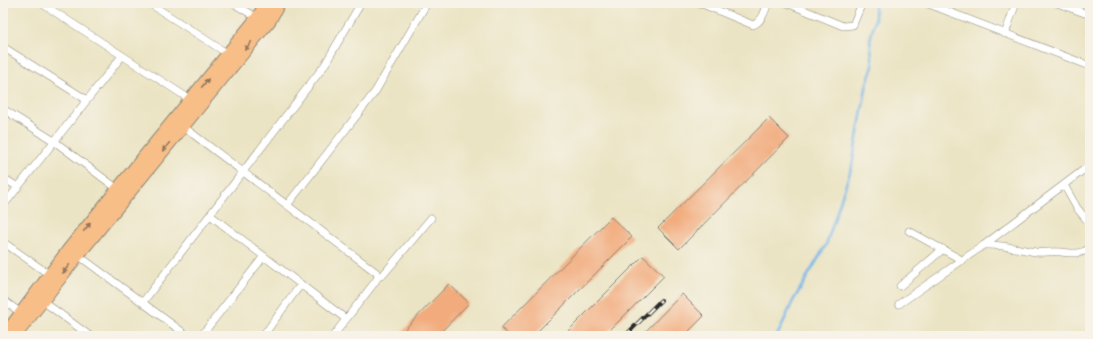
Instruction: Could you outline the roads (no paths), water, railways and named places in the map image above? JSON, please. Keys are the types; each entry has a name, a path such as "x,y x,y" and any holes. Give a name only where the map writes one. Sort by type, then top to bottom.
{"main road":[{"path":"15,336 25,316 73,252 262,21 267,3"},
{"path":"179,124 191,100 228,54 279,3"},
{"path":"38,298 50,275 73,252"},
{"path":"4,336 25,316"}],"street":[{"path":"41,3 191,100"},
{"path":"149,3 228,54"},
{"path":"234,3 262,21"},
{"path":"143,302 324,66 362,3"},
{"path":"287,205 374,92 426,3"},
{"path":"700,3 753,26 760,20 768,3"},
{"path":"788,3 800,5 843,26 849,27 853,26 862,3"},
{"path":"926,3 1090,66"},
{"path":"1005,34 1016,3"},
{"path":"1057,3 1090,16"},
{"path":"3,47 87,100"},
{"path":"3,206 122,56"},
{"path":"3,110 54,141 122,192"},
{"path":"179,124 377,273 378,277"},
{"path":"899,304 984,245 1090,165"},
{"path":"3,178 18,187"},
{"path":"1064,185 1077,208 1090,224"},
{"path":"210,215 346,319"},
{"path":"332,336 378,277 383,275 431,218"},
{"path":"909,231 962,260"},
{"path":"3,242 50,275"},
{"path":"984,245 994,244 1037,252 1060,252 1071,254 1078,254 1090,248"},
{"path":"900,286 943,249"},
{"path":"73,252 188,336"},
{"path":"201,336 264,256"},
{"path":"263,336 301,284"},
{"path":"38,298 88,336"},
{"path":"3,300 25,316"}],"waterway":[{"path":"777,336 793,301 826,245 852,166 867,83 873,66 870,40 875,19 875,3"}],"railway":[{"path":"625,336 661,300"},
{"path":"1081,336 1090,330"}]}
